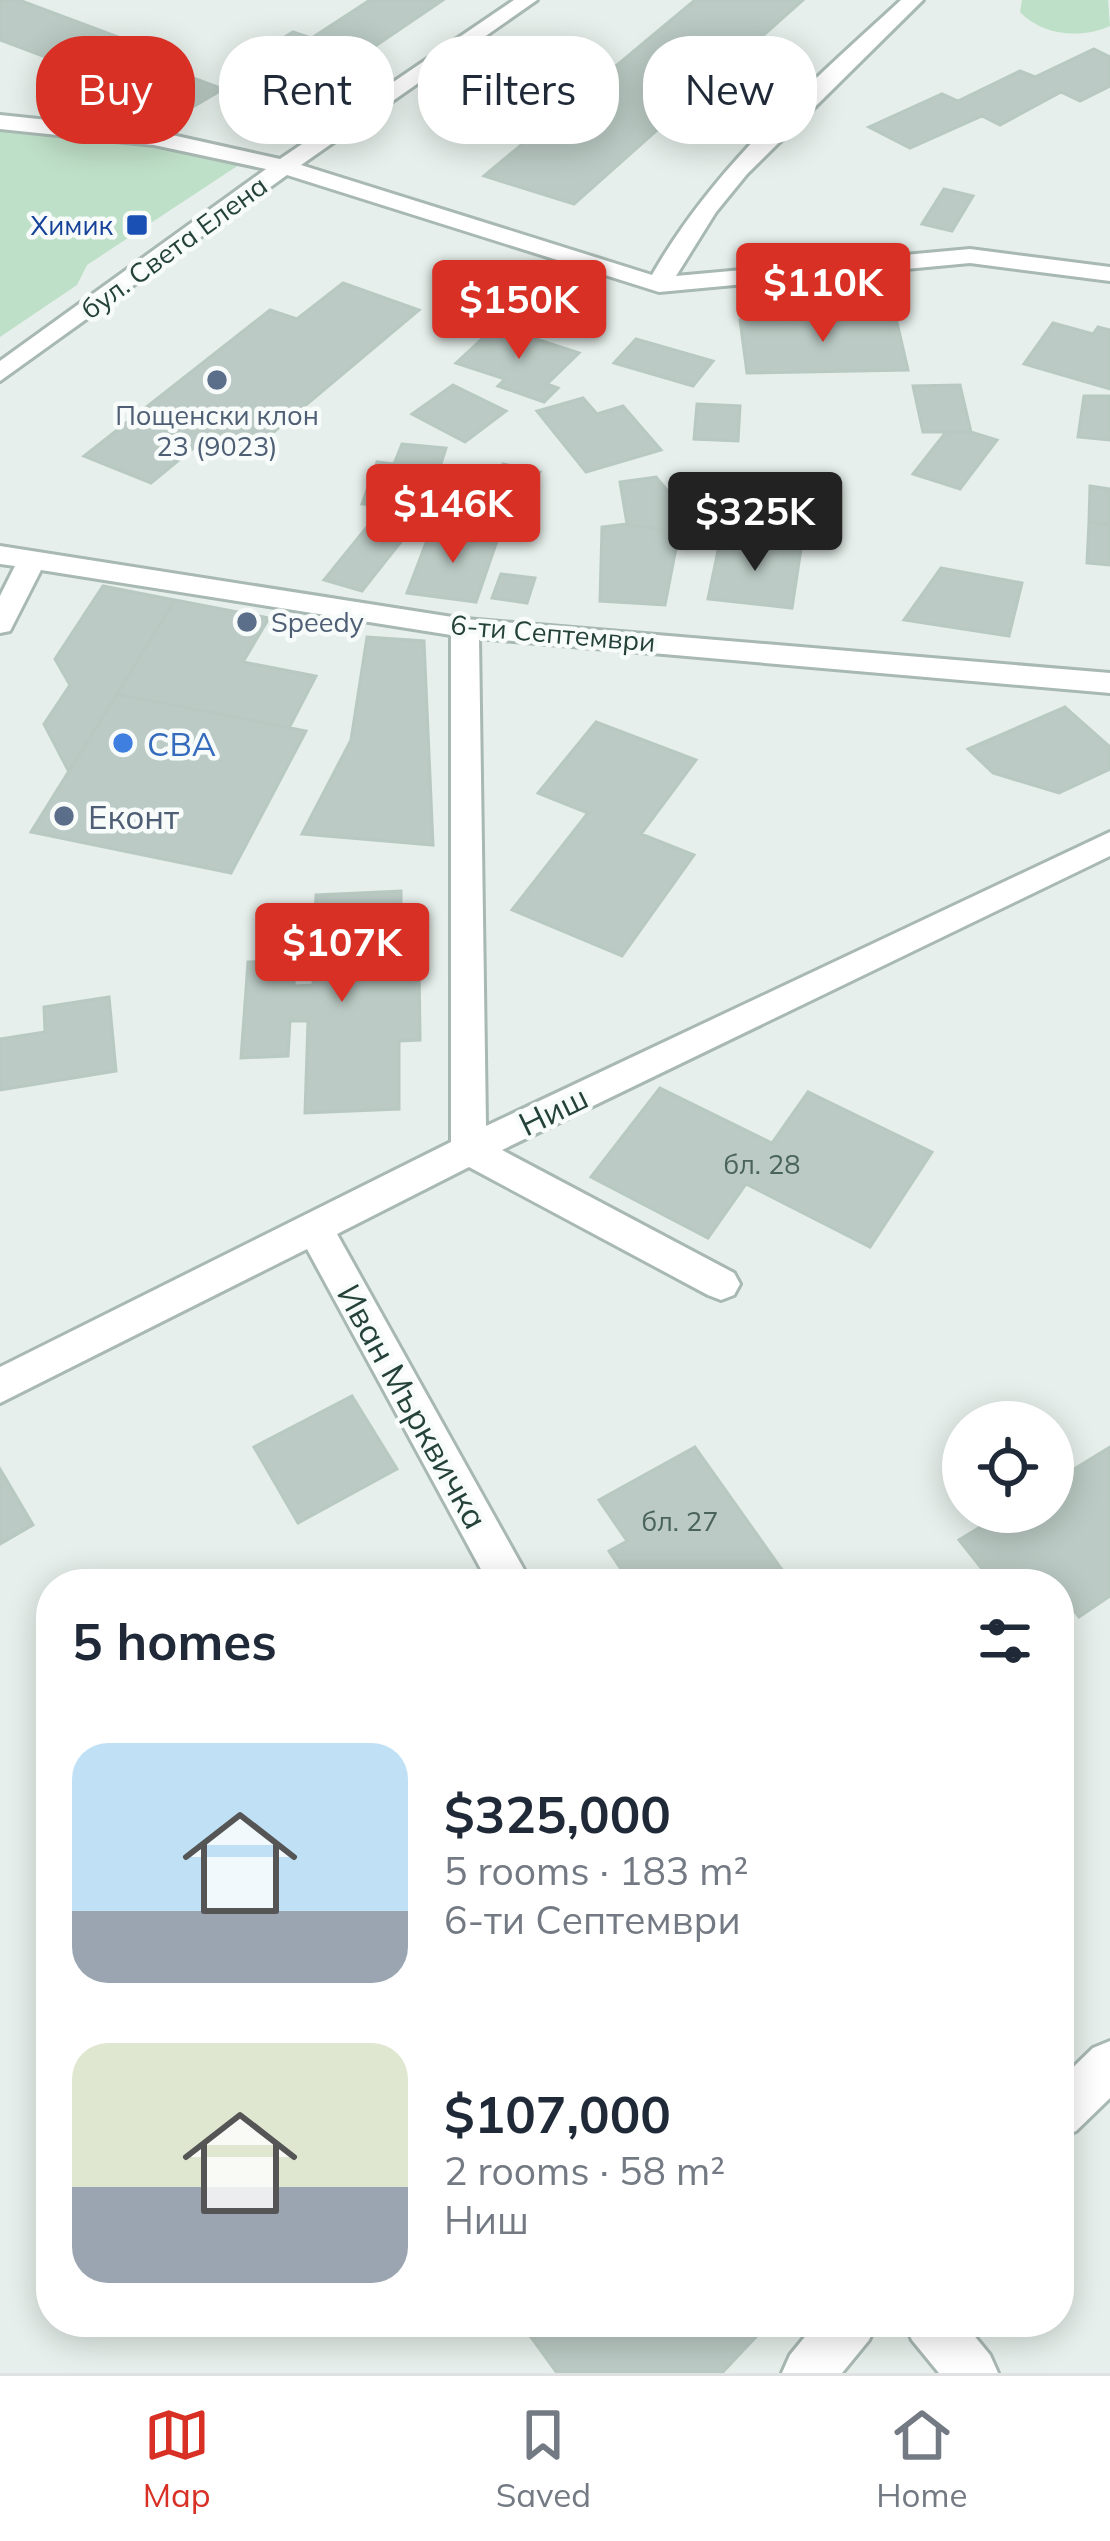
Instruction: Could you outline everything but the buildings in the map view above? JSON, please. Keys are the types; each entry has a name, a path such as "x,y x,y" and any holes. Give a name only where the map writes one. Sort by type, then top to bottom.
{"street":[{"name":"бул. Света Елена","path":"0,373 285,166 527,0"},
{"path":"659,285 675,250 766,141 914,0"},
{"path":"0,122 154,138 285,166 659,285 970,256 1110,274"},
{"name":"6-ти Септември","path":"0,555 465,628 1110,683"},
{"path":"0,624 31,562"},
{"path":"465,628 469,1150 721,1284"},
{"name":"Ниш","path":"0,1386 469,1150 1110,843"},
{"name":"Иван Мърквичка","path":"315,1228 503,1569"},
{"path":"1074,2100 1110,2065"},
{"path":"808,2373 838,2337"},
{"path":"942,2337 972,2373"}],"green space":[{"path":"1022,0 1108,0 1110,26 1075,34 1051,30 1020,12"},
{"path":"0,122 36,127 36,144 158,144 251,157 87,265 77,285 0,337"}],"place":[{"name":"Химик","path":"137,225"},
{"name":"Пощенски клон 23 (9023)","path":"217,380"},
{"name":"Speedy","path":"247,622"},
{"name":"CBA","path":"123,743"},
{"name":"Еконт","path":"64,816"}]}
